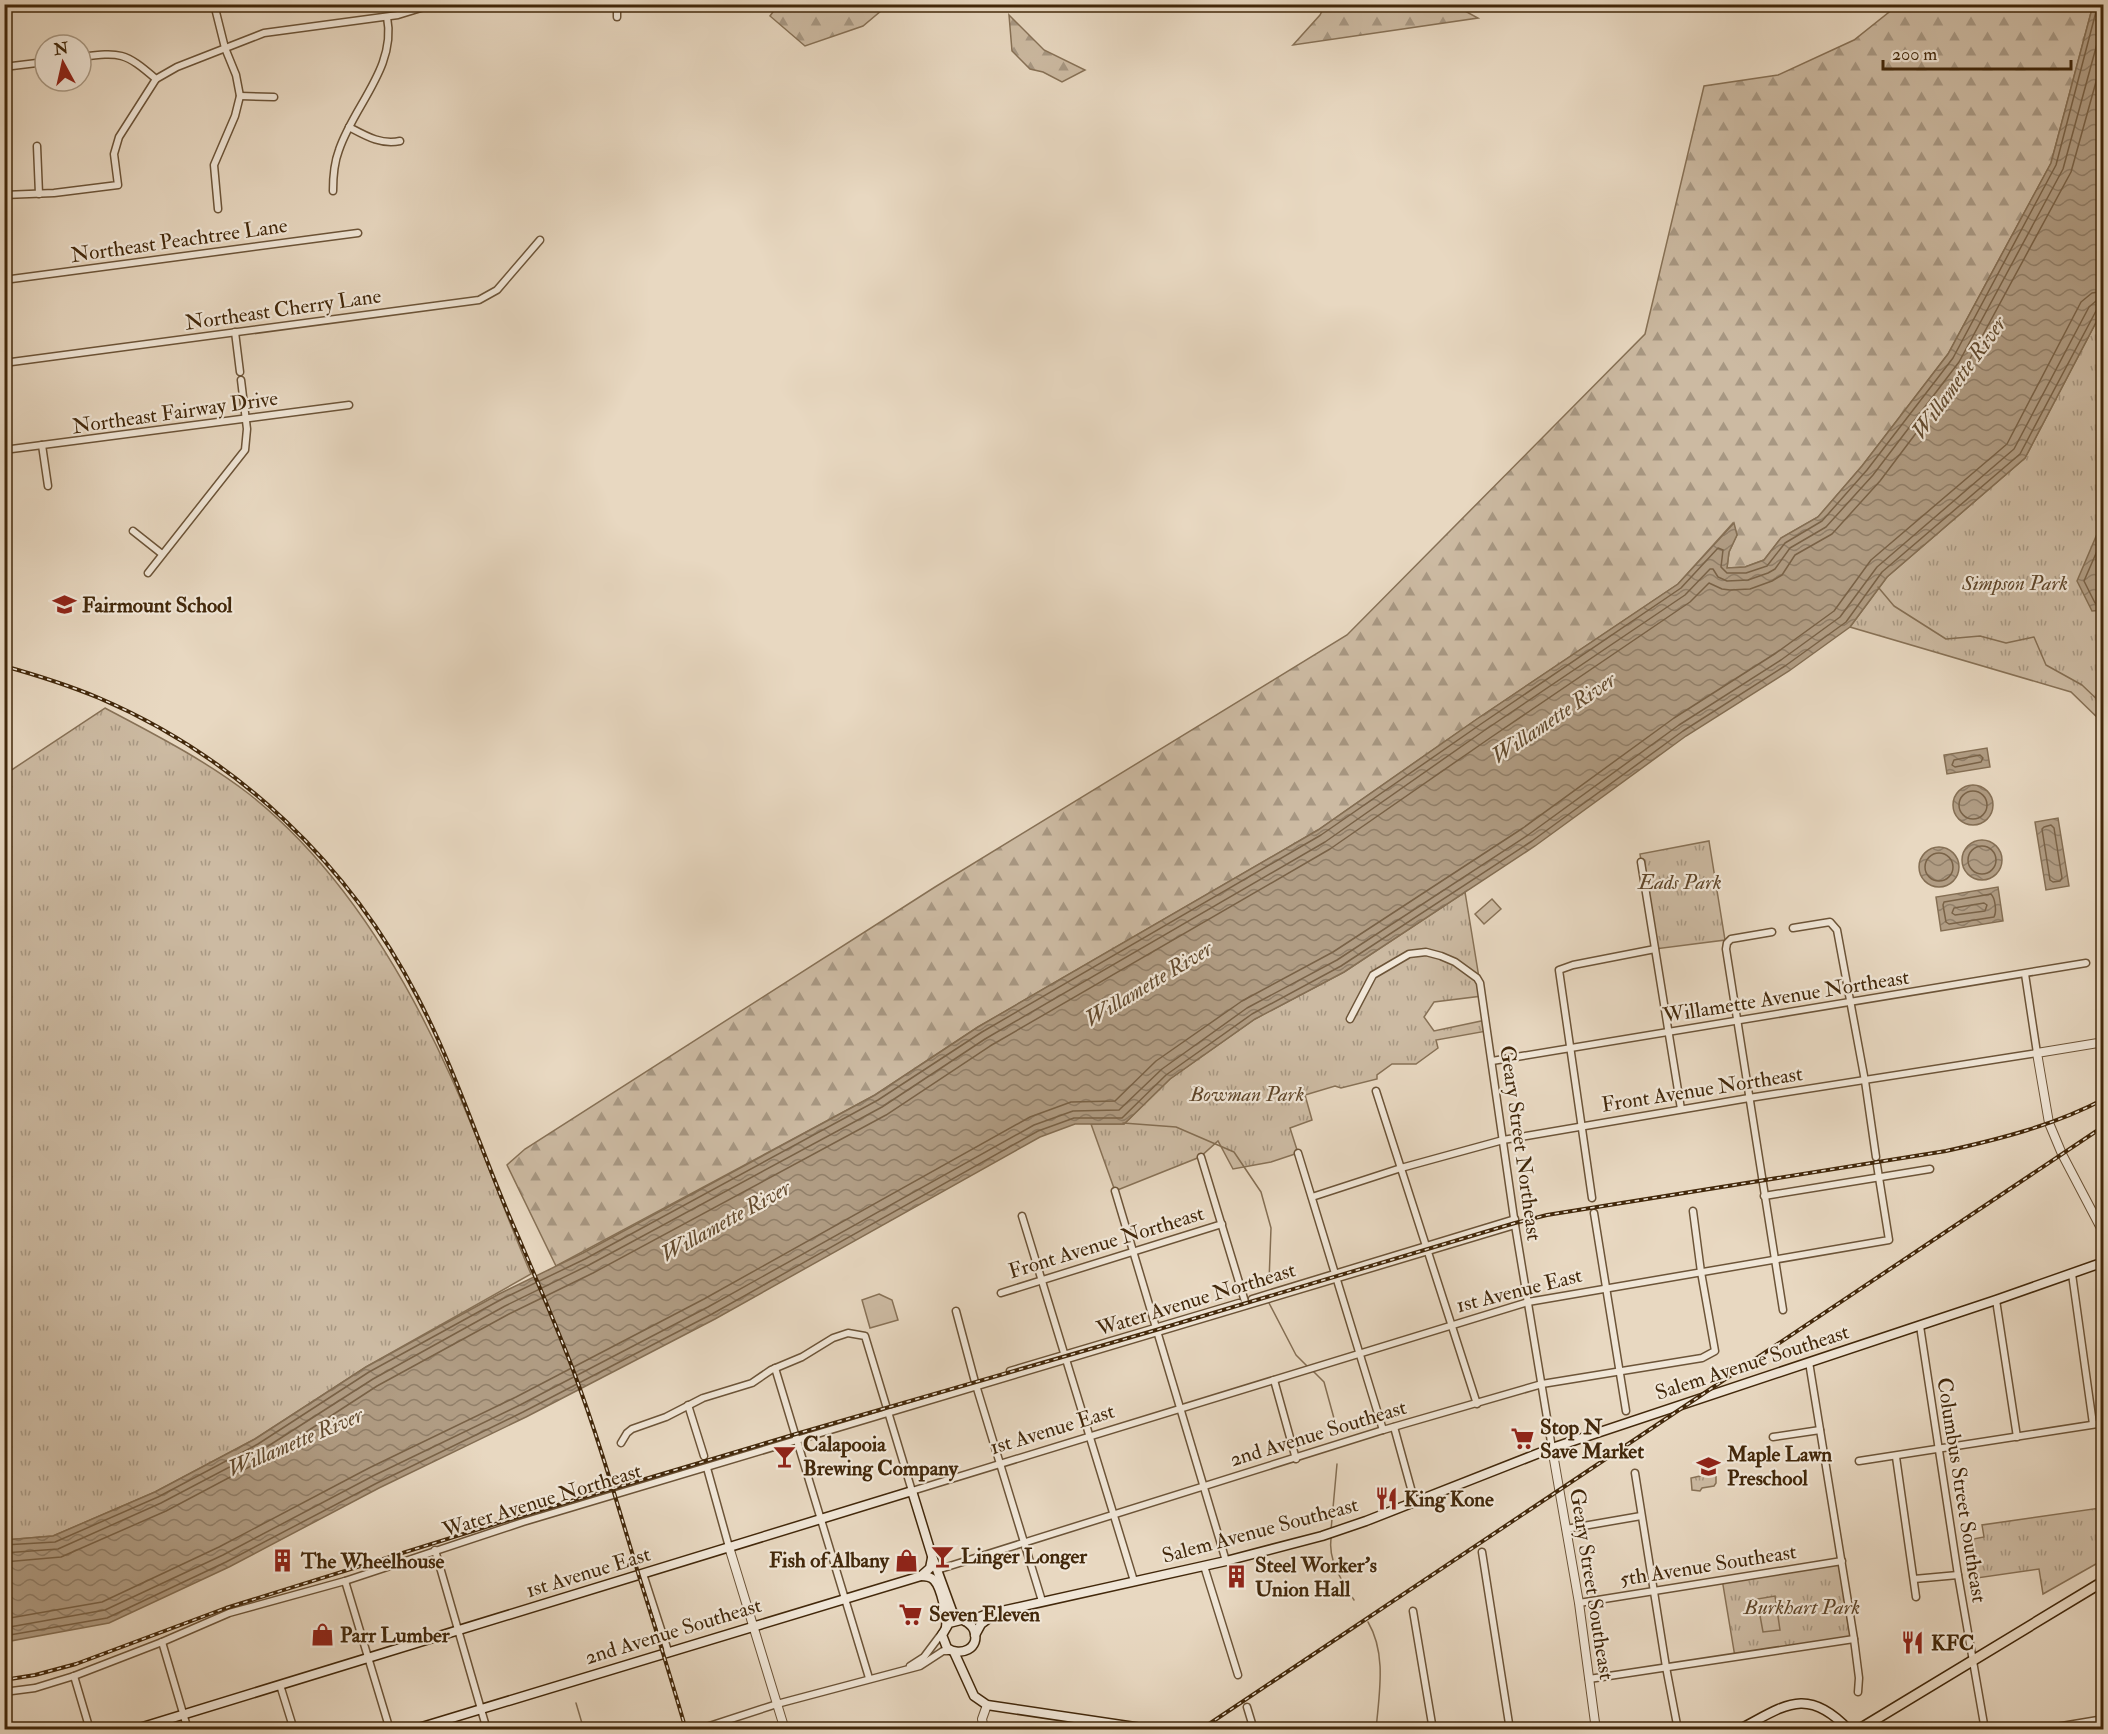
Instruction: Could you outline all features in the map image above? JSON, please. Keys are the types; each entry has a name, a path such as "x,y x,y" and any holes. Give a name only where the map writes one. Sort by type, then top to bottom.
{"highway":[{"path":"1858,1730 2103,1581"}],"main road":[{"name":"Salem Avenue Southeast","path":"963,1621 974,1620 988,1612 997,1612 1226,1561 1322,1536 1415,1503 1552,1448 1920,1326 2103,1262"},
{"name":"1st Avenue East","path":"134,1730 912,1491"},
{"path":"912,1491 952,1611 973,1628 975,1635"},
{"path":"921,1576 930,1568 932,1556"},
{"path":"921,1576 932,1578 936,1582 947,1619 944,1644 952,1652 968,1679 974,1696 987,1705 1155,1730"},
{"name":"2nd Avenue Southeast","path":"412,1730 921,1576"},
{"path":"968,1679 966,1658 975,1635 980,1626 997,1612"},
{"path":"944,1629 953,1621 963,1621"},
{"path":"952,1652 961,1653 970,1649"},
{"path":"1738,1730 1785,1705 1802,1702 1827,1709 1849,1730"}],"street":[{"path":"214,4 225,48 237,75 240,96 235,116 214,165 218,209"},
{"path":"4,195 39,194 118,185 114,162 116,147 124,128 156,79 177,67 264,33 387,16 434,4"},
{"path":"617,4 617,17"},
{"path":"333,191 338,152 386,54 390,36 387,16"},
{"path":"93,56 112,54 124,56 137,62 156,79"},
{"path":"4,67 33,63"},
{"path":"240,96 274,97"},
{"path":"350,127 385,143 400,141"},
{"path":"37,146 39,194"},
{"name":"Northeast Peachtree Lane","path":"4,280 358,233"},
{"name":"Northeast Cherry Lane","path":"4,363 479,300 497,290 540,240"},
{"path":"148,573 242,454 247,438 246,419 235,332"},
{"name":"Northeast Fairway Drive","path":"4,450 349,405"},
{"path":"42,446 48,486"},
{"path":"133,531 162,554"},
{"path":"1641,862 1681,1109"},
{"path":"1794,928 1825,923 1833,924 1837,930 1865,1081 1879,1177"},
{"path":"1772,932 1731,939 1726,943 1736,1020 1783,1310"},
{"path":"1592,1198 1559,970 1573,965 1655,949"},
{"name":"Geary Street Northeast","path":"1350,1019 1373,975 1410,954 1426,952 1455,962 1477,978 1481,989 1528,1302"},
{"name":"Willamette Avenue Northeast","path":"1492,1061 2086,963"},
{"path":"2025,974 2049,1123 2062,1154 2103,1234"},
{"name":"Front Avenue Northeast","path":"1312,1197 1401,1168 1503,1140 1681,1109 2103,1042"},
{"path":"1376,1091 1477,1404"},
{"path":"1298,1153 1383,1430"},
{"path":"1200,1157 1245,1303"},
{"path":"1764,1196 1930,1169"},
{"name":"1st Avenue East","path":"912,1491 1528,1302 1889,1240 1879,1177"},
{"path":"1114,1191 1226,1561"},
{"path":"1693,1211 1701,1272"},
{"path":"1594,1213 1626,1411"},
{"path":"1022,1216 1134,1581"},
{"name":"Water Avenue Northeast","path":"4,1692 35,1688 74,1676 229,1613 345,1581 435,1550 798,1440 887,1412 916,1399 1156,1331 1515,1222"},
{"name":"Front Avenue Northeast","path":"1001,1293 1222,1224"},
{"name":"2nd Avenue Southeast","path":"937,1570 1383,1430 1542,1384 1702,1358 1715,1351 1701,1272"},
{"path":"2072,1274 2093,1424"},
{"path":"1996,1300 2017,1437"},
{"name":"Geary Street Southeast","path":"1528,1302 1579,1603 1596,1730"},
{"path":"956,1311 1042,1601"},
{"name":"Columbus Street Southeast","path":"1920,1326 1958,1575 1985,1730"},
{"path":"621,1443 632,1429 666,1418 703,1398 752,1383 775,1368 796,1360 824,1343 843,1334 854,1333 866,1336 912,1491"},
{"path":"1809,1362 1854,1639 1859,1678 1858,1692"},
{"path":"775,1368 869,1678"},
{"path":"1274,1380 1296,1459"},
{"path":"688,1405 704,1456"},
{"path":"1859,1461 2103,1423"},
{"path":"1394,1427 1415,1503"},
{"path":"1773,1437 1820,1430"},
{"path":"1896,1457 1916,1597"},
{"path":"707,1468 785,1730"},
{"path":"1635,1473 1678,1730"},
{"path":"1566,1529 1641,1516"},
{"path":"435,1550 487,1730"},
{"path":"1482,1552 1510,1730"},
{"name":"5th Avenue Southeast","path":"1579,1603 1842,1561"},
{"path":"1204,1566 1238,1675"},
{"path":"643,1574 668,1651"},
{"path":"1914,1579 1958,1575"},
{"path":"345,1581 390,1730"},
{"path":"1413,1611 1433,1730"},
{"path":"905,1669 924,1657 944,1629"},
{"path":"1589,1679 1854,1639"},
{"path":"162,1642 188,1730"},
{"path":"697,1730 777,1704 920,1666 943,1651 952,1652"},
{"path":"74,1676 90,1730"},
{"path":"280,1685 294,1730"},
{"path":"984,1730 982,1719 987,1705"},
{"path":"1247,1707 1254,1730"},
{"path":"2038,1730 2103,1719"}],"green space":[{"path":"779,4 888,5 863,26 805,46 770,16"},
{"path":"1325,5 1454,5 1478,18 1293,45 1320,15"},
{"path":"1898,5 2093,5 2051,163 1948,354 1862,466 1818,517 1781,538 1764,560 1745,567 1727,568 1729,552 1737,535 1733,523 1678,584 1477,719 1318,830 978,1027 875,1095 556,1266 507,1165 525,1149 935,887 1347,635 1645,334 1704,86 1778,75 1854,40"},
{"path":"1009,15 1044,50 1085,70 1062,82 1043,72 1030,69 1012,51"},
{"name":"Simpson Park","path":"2103,309 2103,723 2071,692 1850,627 1887,577 2025,458"},
{"path":"105,708 197,759 249,794 282,823 341,887 390,960 433,1038 462,1101 531,1274 366,1367 255,1439 155,1492 53,1536 5,1540 4,775"},
{"name":"Eads Park","path":"1709,841 1725,940 1655,949 1640,854"},
{"name":"Bowman Park","path":"1465,892 1482,996 1434,1002 1424,1017 1434,1031 1486,1020 1487,1031 1436,1040 1438,1048 1416,1064 1392,1064 1377,1075 1377,1079 1341,1088 1335,1086 1305,1095 1312,1120 1290,1128 1298,1153 1271,1162 1233,1169 1218,1141 1200,1157 1115,1191 1091,1124 1124,1124 1170,1079 1255,1019 1344,972"},
{"path":"1492,899 1501,909 1484,924 1475,914"},
{"path":"879,1294 892,1300 898,1320 870,1328 862,1300"},
{"path":"1706,1467 1716,1470 1716,1483 1700,1491 1692,1490 1691,1478 1700,1476"},
{"path":"2100,1508 2103,1560 2043,1594 2039,1569 1970,1579 1963,1541 1984,1537 1982,1525"},
{"name":"Burkhart Park","path":"1842,1561 1854,1639 1735,1657 1722,1579"},
{"path":"1775,1596 1780,1630 1763,1632 1757,1599"}],"water":[{"name":"Willamette River","path":"2093,5 2104,5 2103,309 2025,458 1887,577 1850,627 1789,671 1686,736 1535,846 1344,972 1255,1019 1170,1079 1124,1124 1075,1124 1040,1137 715,1319 526,1417 379,1488 229,1567 109,1623 5,1642 5,1540 53,1536 155,1492 255,1439 366,1367 875,1095 978,1027 1318,830 1477,719 1678,584 1734,523 1737,535 1729,552 1727,568 1745,567 1764,560 1781,538 1818,517 1862,466 1948,354 2051,163"},
{"path":"2103,520 2103,610 2092,611 2077,581"},
{"path":"1987,748 1990,767 1947,774 1944,755"},
{"path":"1973,785 1987,791 1993,805 1987,819 1973,825 1959,819 1953,805 1959,791"},
{"path":"2058,818 2069,886 2046,890 2035,822"},
{"path":"1982,840 1996,846 2002,860 1996,874 1982,880 1968,874 1962,860 1968,846"},
{"path":"1939,847 1953,853 1959,867 1953,881 1939,887 1925,881 1919,867 1925,853"},
{"path":"1998,887 2003,921 1941,931 1936,897"}],"waterway":[{"path":"1878,587 1894,606 1946,639 1980,636 2006,643 2034,637 2046,665 2082,685 2104,706"},
{"path":"1123,1123 1176,1127 1234,1152 1261,1192 1271,1228 1269,1282"},
{"path":"1269,1303 1296,1355 1308,1367"},
{"path":"1312,1370 1324,1382 1336,1434"},
{"path":"1331,1530 1337,1464"},
{"path":"1331,1538 1334,1563 1354,1600"},
{"path":"1368,1622 1374,1634 1380,1661 1376,1730"},
{"path":"576,1703 584,1730"}],"railway":[{"path":"4,666 52,680 99,698 150,722 198,751 243,784 285,820 324,860 359,903 390,949 418,998 443,1051 572,1367 607,1471 686,1730"},
{"path":"4,1680 35,1675 76,1664 226,1608 521,1516 1515,1223 1547,1215 1946,1151 2027,1130 2104,1099"},
{"path":"1200,1730 2104,1126"}],"place":[{"name":"Fairmount School","path":"64,605"},
{"name":"Stop N Save Market","path":"1522,1439"},
{"name":"Calapooia Brewing Company","path":"785,1456"},
{"name":"Maple Lawn Preschool","path":"1709,1466"},
{"name":"King Kone","path":"1386,1499"},
{"name":"Linger Longer","path":"943,1556"},
{"name":"Fish of Albany","path":"907,1560"},
{"name":"The Wheelhouse","path":"283,1561"},
{"name":"Steel Worker's Union Hall","path":"1237,1577"},
{"name":"Seven Eleven","path":"911,1614"},
{"name":"Parr Lumber","path":"322,1635"},
{"name":"KFC","path":"1913,1643"}]}
